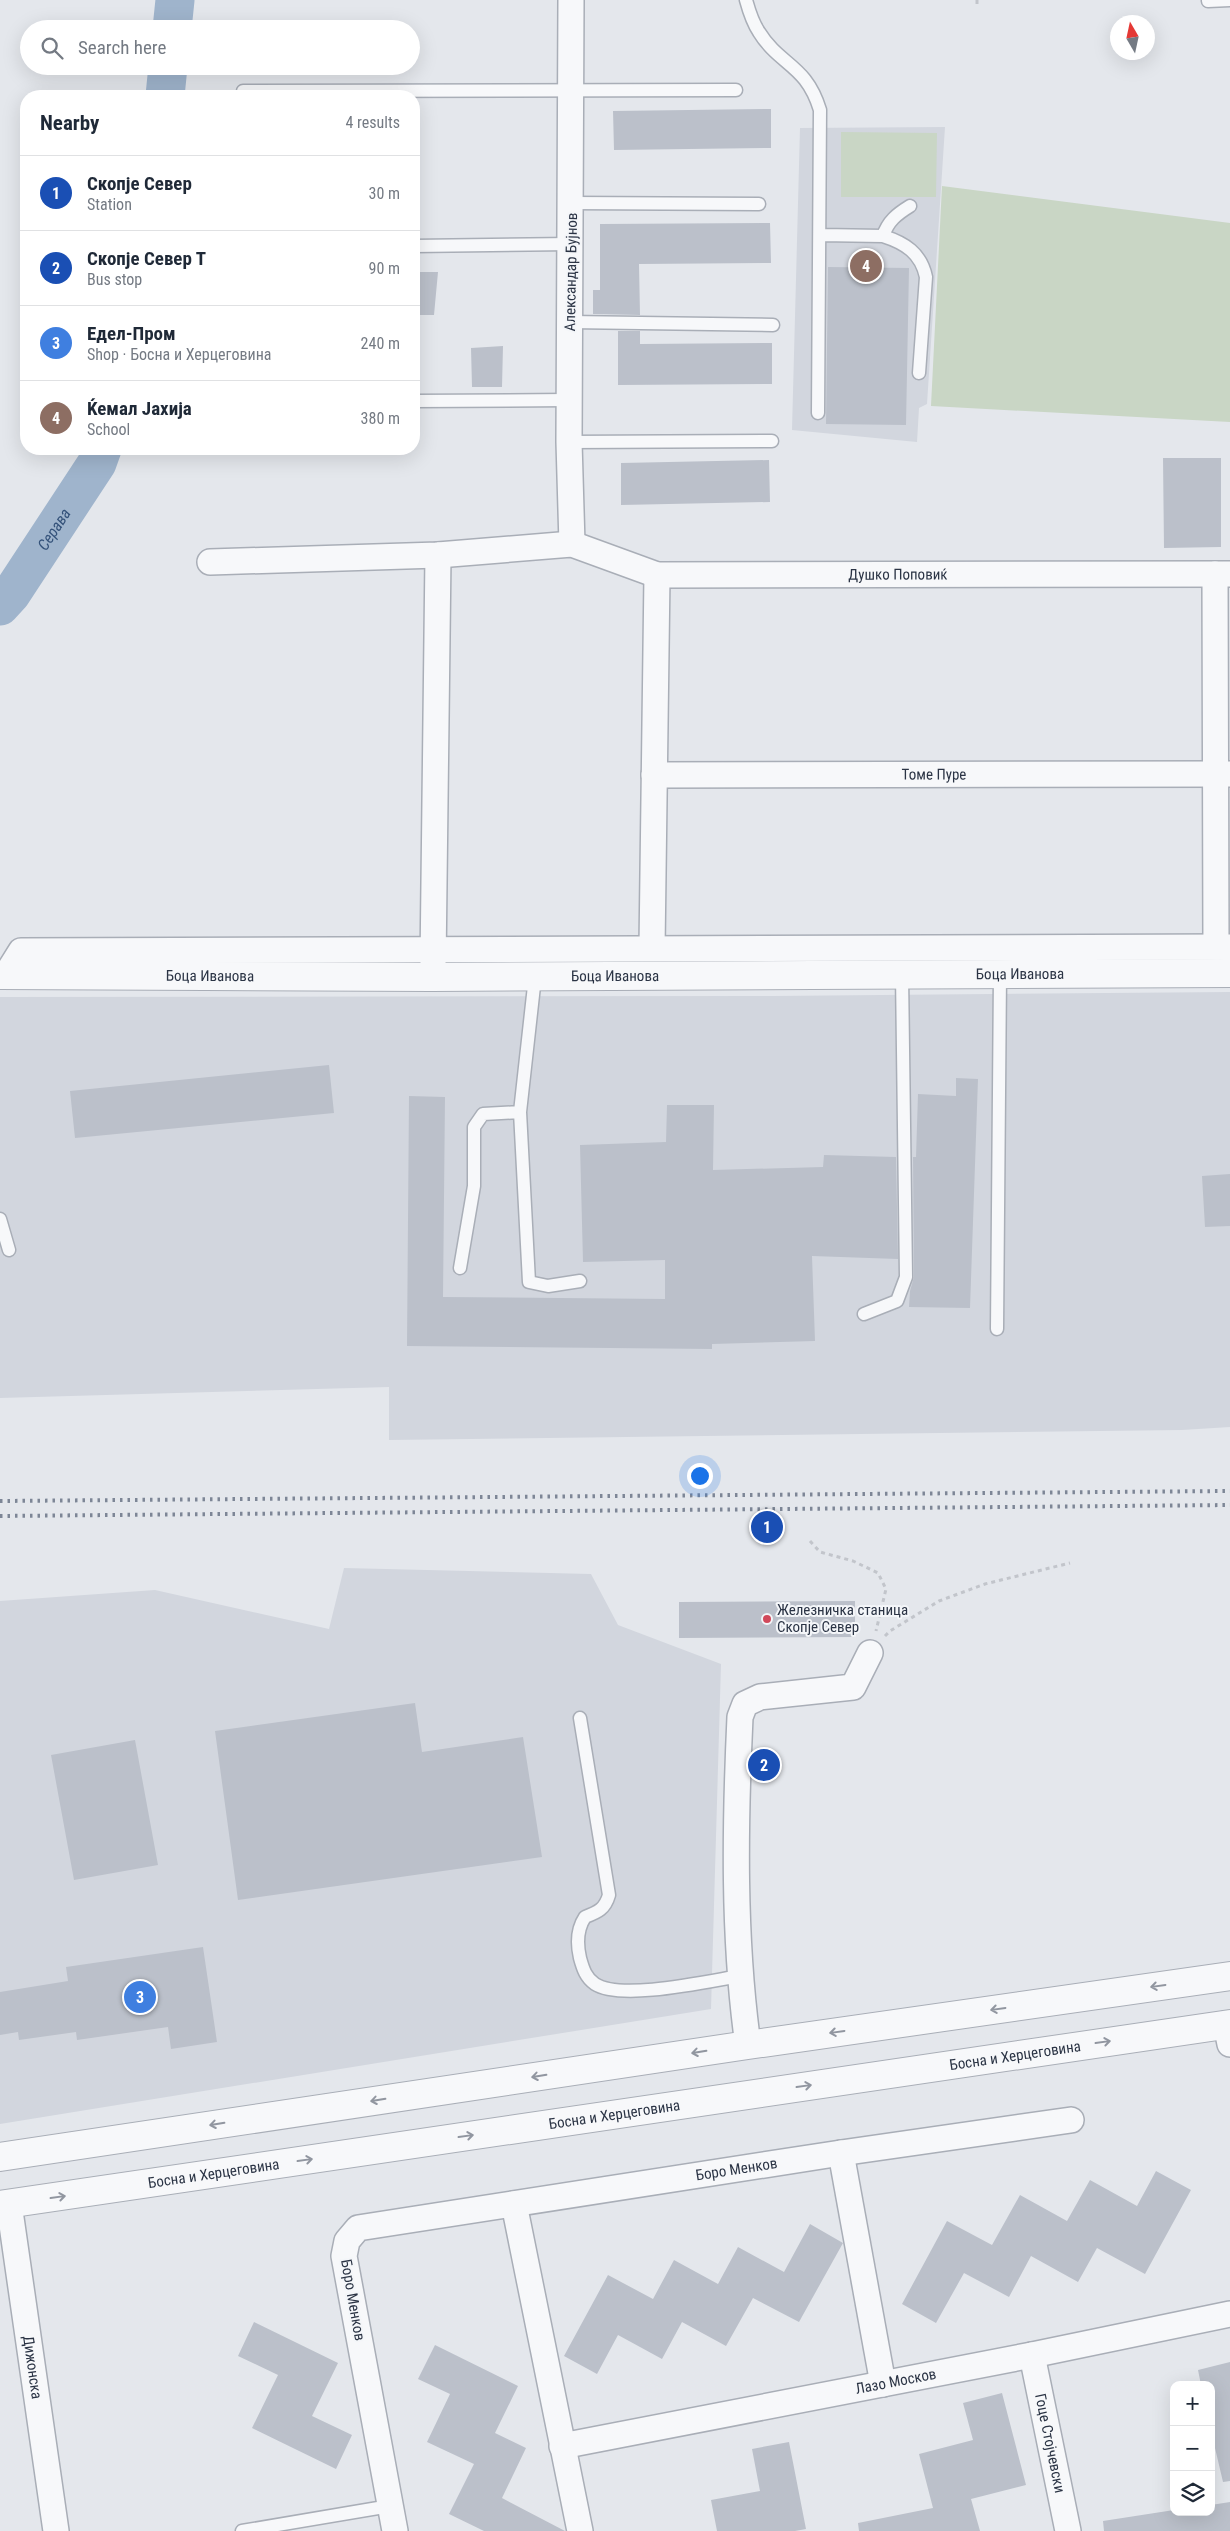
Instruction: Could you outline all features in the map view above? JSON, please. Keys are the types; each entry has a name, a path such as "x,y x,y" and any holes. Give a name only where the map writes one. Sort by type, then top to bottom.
{"street":[{"name":"Александар Бујнов","path":"571,0 569,442 572,544"},
{"path":"210,562 438,555 572,544"},
{"name":"Душко Поповиќ","path":"572,544 657,575 1222,574"},
{"path":"432,978 434,949 438,555"},
{"path":"2,977 22,951 1223,947 1222,574"},
{"path":"652,948 657,575"},
{"name":"Томе Пуре","path":"654,775 1222,774"},
{"path":"1036,947 1036,973"},
{"name":"Боца Иванова","path":"2,977 432,978 1230,973"},
{"path":"748,2044 740,1976 738,1861 740,1717 745,1704 760,1697 853,1687 870,1653"},
{"path":"0,2157 748,2044 1230,1976"},
{"name":"Босна и Херцеговина","path":"5,2205 1229,2031"},
{"name":"Боро Менков","path":"395,2531 344,2256 347,2241 358,2228 841,2153 1072,2120"},
{"path":"841,2153 883,2384"},
{"path":"514,2204 580,2531"},
{"name":"Дижонска","path":"5,2205 56,2531"},
{"name":"Лазо Москов","path":"562,2446 1032,2355 1230,2314"},
{"name":"Гоце Стојчевски","path":"1032,2355 1068,2531"}],"lane":[{"path":"746,0 759,32 771,47 798,70 815,92 820,110 821,236 818,413"},
{"path":"1208,1 1230,0"},
{"path":"420,90 736,90"},
{"path":"571,203 759,204"},
{"path":"883,236 887,225 895,216 910,206"},
{"path":"821,236 883,236 908,246 924,266 926,277 920,373"},
{"path":"420,246 571,244"},
{"path":"570,322 773,325"},
{"path":"420,401 570,400"},
{"path":"569,442 772,442"},
{"path":"864,1314 897,1301 906,1277 902,974"},
{"path":"996,1329 1000,974"},
{"path":"535,977 520,1112 529,1282 548,1286 580,1281"},
{"path":"460,1268 474,1186 474,1127 483,1114 520,1112"},
{"path":"0,1219 9,1250"},
{"path":"580,1718 609,1895 606,1905 602,1910 585,1917 579,1933 579,1955 585,1975 596,1985 611,1990 635,1992 740,1976"},
{"path":"242,2531 390,2506"}],"path":[{"path":"977,0 977,8"},
{"path":"810,1541 820,1552 853,1561 878,1574 886,1589 870,1653"},
{"path":"870,1653 890,1631 939,1601 985,1584 1070,1563"}],"shaded area":[{"path":"945,127 927,404 919,408 917,442 792,430 800,128"},
{"path":"1230,992 1230,1427 1182,1430 389,1440 389,1387 0,1398 0,997 773,996"},
{"path":"344,1568 591,1574 618,1625 721,1664 711,2009 0,2124 0,1601 155,1590 329,1629"}],"green space":[{"path":"841,132 937,133 936,197 841,197"},
{"path":"942,186 1230,223 1230,422 931,406"}],"building":[{"path":"771,109 771,148 614,150 613,111"},
{"path":"770,223 771,263 639,264 640,315 593,314 593,290 600,290 600,224"},
{"path":"828,267 909,268 906,425 826,424"},
{"path":"420,272 438,272 434,315 420,315"},
{"path":"618,331 640,331 640,344 772,343 772,384 618,385"},
{"path":"503,346 502,387 472,387 471,348"},
{"path":"1163,458 1221,458 1221,547 1164,548"},
{"path":"769,460 770,502 621,505 621,463"},
{"path":"329,1065 334,1113 75,1138 70,1091"},
{"path":"956,1078 978,1079 970,1308 909,1307 910,1291 914,1277 913,1157 916,1157 918,1094 956,1096"},
{"path":"409,1096 445,1097 443,1297 665,1299 665,1260 583,1262 580,1145 666,1142 667,1105 714,1105 713,1170 823,1167 824,1155 896,1157 898,1259 812,1256 815,1341 712,1344 712,1349 407,1346"},
{"path":"1230,1174 1230,1226 1205,1227 1202,1176"},
{"name":"Железничка станица Скопје Север","path":"855,1601 855,1637 679,1638 679,1602"},
{"path":"415,1703 422,1752 523,1737 542,1857 238,1900 215,1731"},
{"path":"135,1740 158,1865 74,1880 51,1755"},
{"path":"203,1947 217,2042 171,2049 168,2027 77,2040 76,2032 19,2040 18,2032 0,2035 0,1992 68,1981 66,1967"},
{"path":"1156,2171 1191,2190 1145,2274 1097,2248 1078,2282 1031,2256 1009,2297 964,2273 936,2323 902,2304 947,2221 992,2245 1020,2195 1067,2221 1090,2180 1137,2206"},
{"path":"810,2224 843,2243 799,2322 753,2298 726,2346 682,2322 662,2359 618,2335 597,2374 564,2356 608,2275 653,2299 674,2260 718,2284 738,2247 784,2272"},
{"path":"254,2322 338,2363 312,2416 352,2435 336,2469 252,2428 278,2375 238,2356"},
{"path":"435,2345 518,2386 495,2433 526,2448 502,2498 565,2531 484,2531 449,2514 474,2464 427,2442 450,2394 418,2379"},
{"path":"1230,2362 1230,2481 1223,2482 1215,2448 1215,2381 1200,2381 1198,2370"},
{"path":"1002,2393 1026,2485 971,2499 980,2531 859,2531 858,2523 933,2508 919,2454 973,2440 963,2403"},
{"path":"789,2442 806,2529 795,2531 717,2531 711,2500 760,2491 752,2449"},
{"path":"1230,2502 1230,2531 1104,2531 1103,2521 1170,2511 1170,2516 1215,2516 1215,2504"}],"waterway":[{"name":"Серава","path":"173,20 175,0"},
{"name":"Серава","path":"166,90 167,75"},
{"name":"Серава","path":"0,606 11,594 97,463 100,455"}],"railway":[{"path":"0,1501 1230,1491"},
{"path":"0,1516 1230,1505"}],"place":[{"name":"Ќемал Јахија","path":"866,266"},
{"name":"Скопје Север","path":"767,1527"},
{"name":"Железничка станица Скопје Север","path":"767,1619"},
{"name":"Скопје Север Т","path":"764,1765"},
{"name":"Едел-Пром","path":"140,1997"}]}
